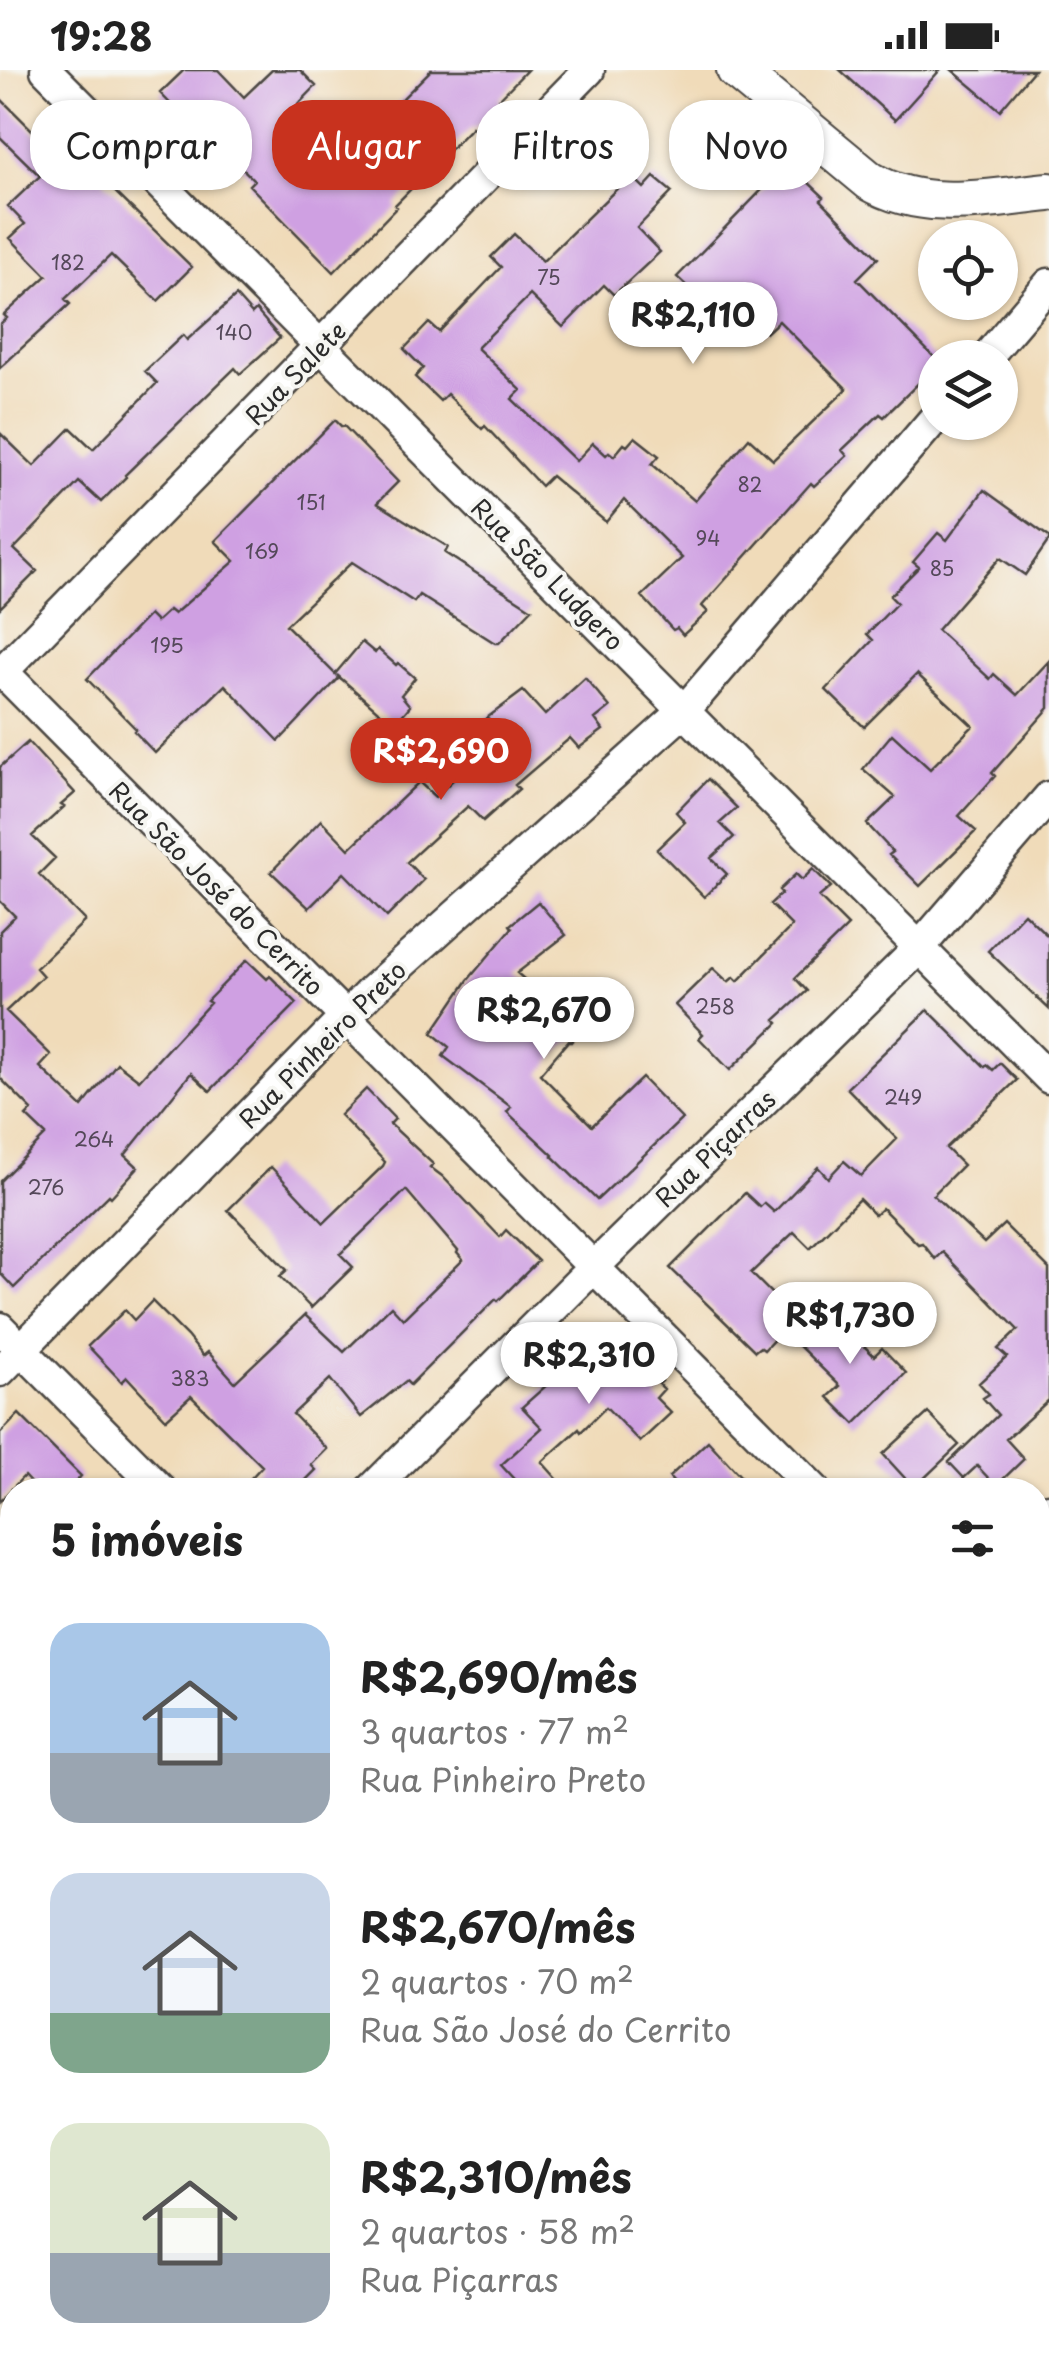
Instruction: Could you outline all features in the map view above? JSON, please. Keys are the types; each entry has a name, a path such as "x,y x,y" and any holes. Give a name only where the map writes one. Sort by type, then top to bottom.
{"street":[{"name":"Rua São Ludgero","path":"46,70 1049,1078"},
{"name":"Rua Salete","path":"1,672 589,70"},
{"path":"736,70 888,192 944,202 1049,192"},
{"path":"1001,340 1049,284"},
{"name":"Rua Pinheiro Preto","path":"7,1349 370,992 684,711 918,438"},
{"name":"Rua São José do Cerrito","path":"1,672 804,1478"},
{"name":"Rua Piçarras","path":"383,1478 919,948 1049,797"},
{"path":"7,1349 148,1478"}],"building":[{"path":"184,70 218,70 244,97 272,70 300,70 316,86 302,100 272,100 272,190 410,190 334,272 252,188 252,100 167,100 160,93"},
{"path":"431,70 527,70 500,100 476,100 476,127 456,143 456,100 401,100"},
{"path":"840,70 940,70 895,120"},
{"path":"952,70 1034,70 1000,110"},
{"path":"0,98 30,128 30,166 0,137"},
{"path":"654,177 672,192 637,228 660,252 614,295 604,285 563,327 530,295 477,348 521,390 512,399 576,461 593,443 606,455 609,452 614,456 635,437 659,456 652,464 695,501 749,438 773,460 847,389 779,321 766,333 727,297 713,311 677,277 762,190 817,190 824,197 821,200 878,258 857,279 918,341 918,384 842,450 847,456 814,486 811,483 702,606 708,612 683,635 677,628 673,630 642,596 682,558 624,500 606,522 551,476 541,486 485,426 482,429 447,394 440,401 415,377 423,368 404,349 429,323 439,332 501,267 491,257 514,234 543,261 616,190 649,190"},
{"path":"30,185 30,190 113,190 192,267 158,301 111,255 65,299 70,304 0,368 0,324 7,318 4,315 47,276 10,238 25,224 8,206"},
{"path":"236,296 252,314 256,310 280,338 240,374 235,368 101,502 79,482 14,549 37,571 0,608 0,433 34,466 71,428 93,449 157,383 145,371 183,335 187,340"},
{"path":"335,420 398,482 377,503 448,547 445,553 532,609 495,643 419,595 414,602 352,562 286,625 335,674 362,642 375,653 378,649 415,678 401,695 410,706 394,725 337,675 339,678 279,741 225,685 155,753 87,679 149,615 156,622 169,610 174,614 235,561 215,541"},
{"path":"984,490 1049,540 1025,575 1000,558 937,630 990,679 994,674 1017,695 1049,661 1049,708 959,816 976,831 920,886 889,855 893,852 867,824 895,797 863,769 892,734 930,769 973,726 917,674 864,727 826,690 873,640 867,634 897,603 890,596 919,567 913,562 938,533 947,540"},
{"path":"585,678 610,707 595,719 603,730 579,748 570,738 515,785 519,789 483,821 468,806 407,862 424,880 387,917 344,873 309,908 271,872 321,820 349,849 419,782 435,797 494,741 480,723 523,691 545,715"},
{"path":"28,742 75,793 32,836 55,858 39,874 85,921 36,968 43,976 6,1011 51,1055 40,1067 82,1107 117,1063 139,1080 247,960 297,1003 210,1091 191,1073 125,1155 138,1167 14,1288 0,1273 0,1181 46,1135 26,1116 32,1110 0,1078 0,931 15,916 0,901 0,767"},
{"path":"708,779 737,808 720,823 734,837 711,858 727,874 704,897 657,849 685,822 676,812"},
{"path":"813,869 831,887 819,897 848,926 795,978 807,991 730,1070 675,1005 713,968 728,982 734,977 738,981 792,926 770,904 782,893 779,890 796,874 802,880"},
{"path":"538,902 566,935 517,973 561,1011 566,1004 588,1024 540,1074 592,1126 642,1078 682,1119 597,1200 507,1112 511,1107 443,1056 449,1047 432,1033 468,980 512,928 510,925"},
{"path":"1024,913 1049,937 1049,1009 988,951"},
{"path":"928,1010 985,1067 993,1070 1000,1063 1017,1080 946,1148 963,1165 933,1195 984,1243 1004,1224 1049,1269 1049,1400 1006,1439 1024,1459 1004,1478 988,1478 977,1466 964,1478 949,1462 998,1415 983,1398 989,1394 979,1383 1007,1357 998,1349 1018,1330 942,1252 935,1259 882,1208 875,1215 859,1199 810,1248 794,1232 751,1273 795,1317 764,1350 760,1347 755,1351 670,1268 745,1193 760,1207 764,1203 774,1212 818,1167 828,1178 844,1161 861,1176 897,1139 847,1088"},
{"path":"366,1089 395,1119 390,1124 500,1237 506,1230 538,1261 410,1385 406,1381 361,1417 330,1379 293,1414 327,1449 311,1465 316,1470 308,1478 251,1478 262,1466 191,1396 166,1419 127,1377 122,1382 88,1346 125,1310 134,1320 152,1301 203,1356 208,1352 235,1382 305,1315 344,1352 391,1306 403,1319 463,1260 406,1190 340,1254 353,1267 311,1308 280,1276 287,1270 228,1210 271,1167 324,1223 385,1162 340,1115"},
{"path":"829,1311 874,1356 882,1348 906,1373 855,1424 828,1397 840,1386 796,1343"},
{"path":"609,1334 621,1346 630,1338 662,1371 657,1377 664,1389 656,1398 671,1413 640,1442 606,1407 542,1462 556,1478 513,1478 501,1465 542,1428 522,1407 558,1375 562,1380"},
{"path":"928,1413 959,1445 924,1478 905,1478 883,1454"},
{"path":"19,1414 81,1476 0,1478 0,1434"},
{"path":"708,1441 742,1478 670,1478"}]}
